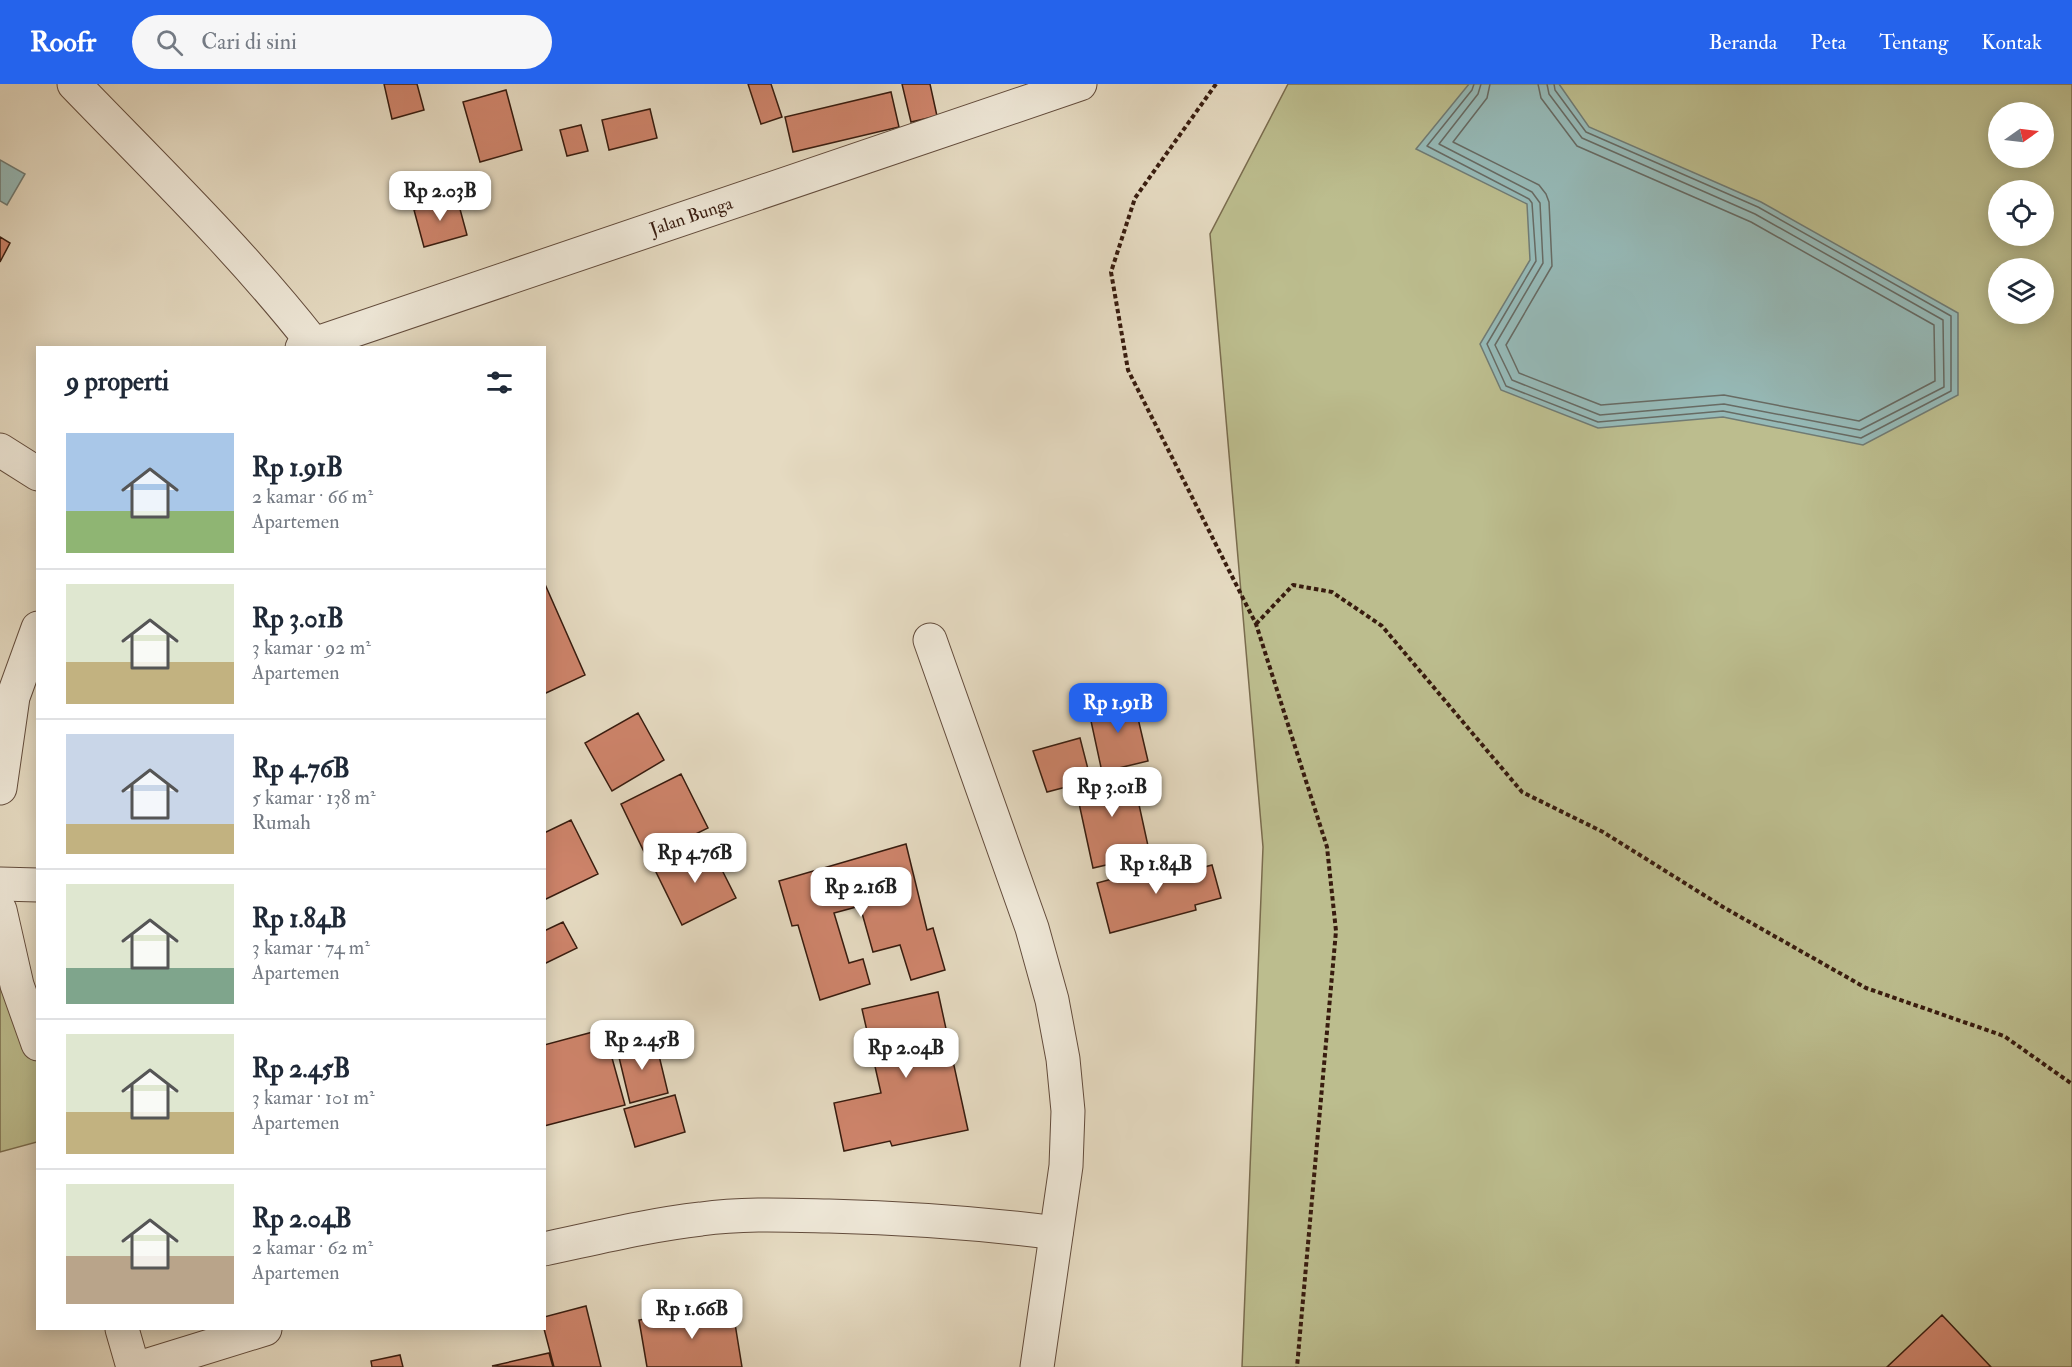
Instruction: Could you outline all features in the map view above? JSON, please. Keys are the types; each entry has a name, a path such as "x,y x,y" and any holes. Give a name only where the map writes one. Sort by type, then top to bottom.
{"street":[{"path":"74,84 195,205 273,291 308,345"},
{"name":"Jalan Bunga","path":"308,345 1080,84"},
{"path":"0,450 36,473"},
{"path":"0,788 13,697 36,634"},
{"path":"930,640 1010,861 1052,1000 1063,1059 1068,1111 1066,1166 1037,1367"},
{"path":"0,884 36,885"},
{"path":"0,910 17,984 36,1038"},
{"path":"546,1249 646,1227 703,1218 746,1216 904,1218 973,1222 1056,1233"},
{"path":"122,1330 133,1367"},
{"path":"142,1367 262,1330"}],"path":[{"path":"1216,84 1135,198 1111,272 1128,370 1256,624 1327,847 1336,931 1297,1367"},
{"path":"1256,624 1293,585 1332,592 1382,626 1522,792 1603,832 1723,907 1866,988 2004,1036 2072,1084"}],"green space":[{"path":"1288,84 2072,84 2072,1367 1242,1367 1263,847 1210,234"},
{"path":"0,904 36,1023 36,1142 0,1152"}],"water":[{"path":"1469,84 1559,84 1589,127 1761,202 1958,313 1958,395 1863,445 1723,417 1598,428 1501,390 1480,344 1530,260 1527,204 1416,149"},
{"path":"0,160 25,174 7,205 0,201"}],"building":[{"path":"384,84 417,84 424,110 392,119"},
{"path":"748,84 771,84 782,117 761,124"},
{"path":"902,84 930,84 937,116 911,122"},
{"path":"506,90 522,150 480,162 463,102"},
{"path":"891,92 899,127 793,152 785,117"},
{"path":"650,109 657,138 609,150 602,120"},
{"path":"581,125 588,151 567,156 560,130"},
{"path":"457,198 467,235 424,247 414,210"},
{"path":"0,237 10,243 0,262"},
{"path":"546,587 585,675 546,693"},
{"path":"1133,697 1148,761 1102,772 1088,707"},
{"path":"638,713 664,760 612,791 585,743"},
{"path":"1080,738 1089,773 1068,779 1070,786 1047,792 1033,751"},
{"path":"1131,768 1150,855 1093,868 1074,780"},
{"path":"681,774 708,828 647,858 621,804"},
{"path":"571,820 598,874 546,899 546,832"},
{"path":"709,844 736,898 682,925 655,870"},
{"path":"906,844 927,930 933,928 945,970 911,980 900,945 873,952 860,906 834,913 849,963 863,959 870,984 820,1000 798,925 792,926 779,881"},
{"path":"1183,860 1186,872 1212,865 1221,898 1195,905 1196,910 1110,933 1097,883"},
{"path":"563,922 577,948 546,963 546,930"},
{"path":"938,992 968,1130 892,1146 890,1141 844,1151 834,1103 881,1093 862,1009"},
{"path":"604,1029 625,1105 546,1125 546,1044"},
{"path":"655,1039 668,1093 630,1103 617,1049"},
{"path":"675,1095 685,1132 635,1147 624,1109"},
{"path":"732,1305 742,1367 647,1367 639,1320"},
{"path":"586,1306 601,1367 554,1367 544,1330 546,1316"},
{"path":"1942,1315 1991,1367 1887,1367"},
{"path":"549,1353 553,1367 492,1366"},
{"path":"400,1355 403,1367 372,1367 371,1361"}]}
